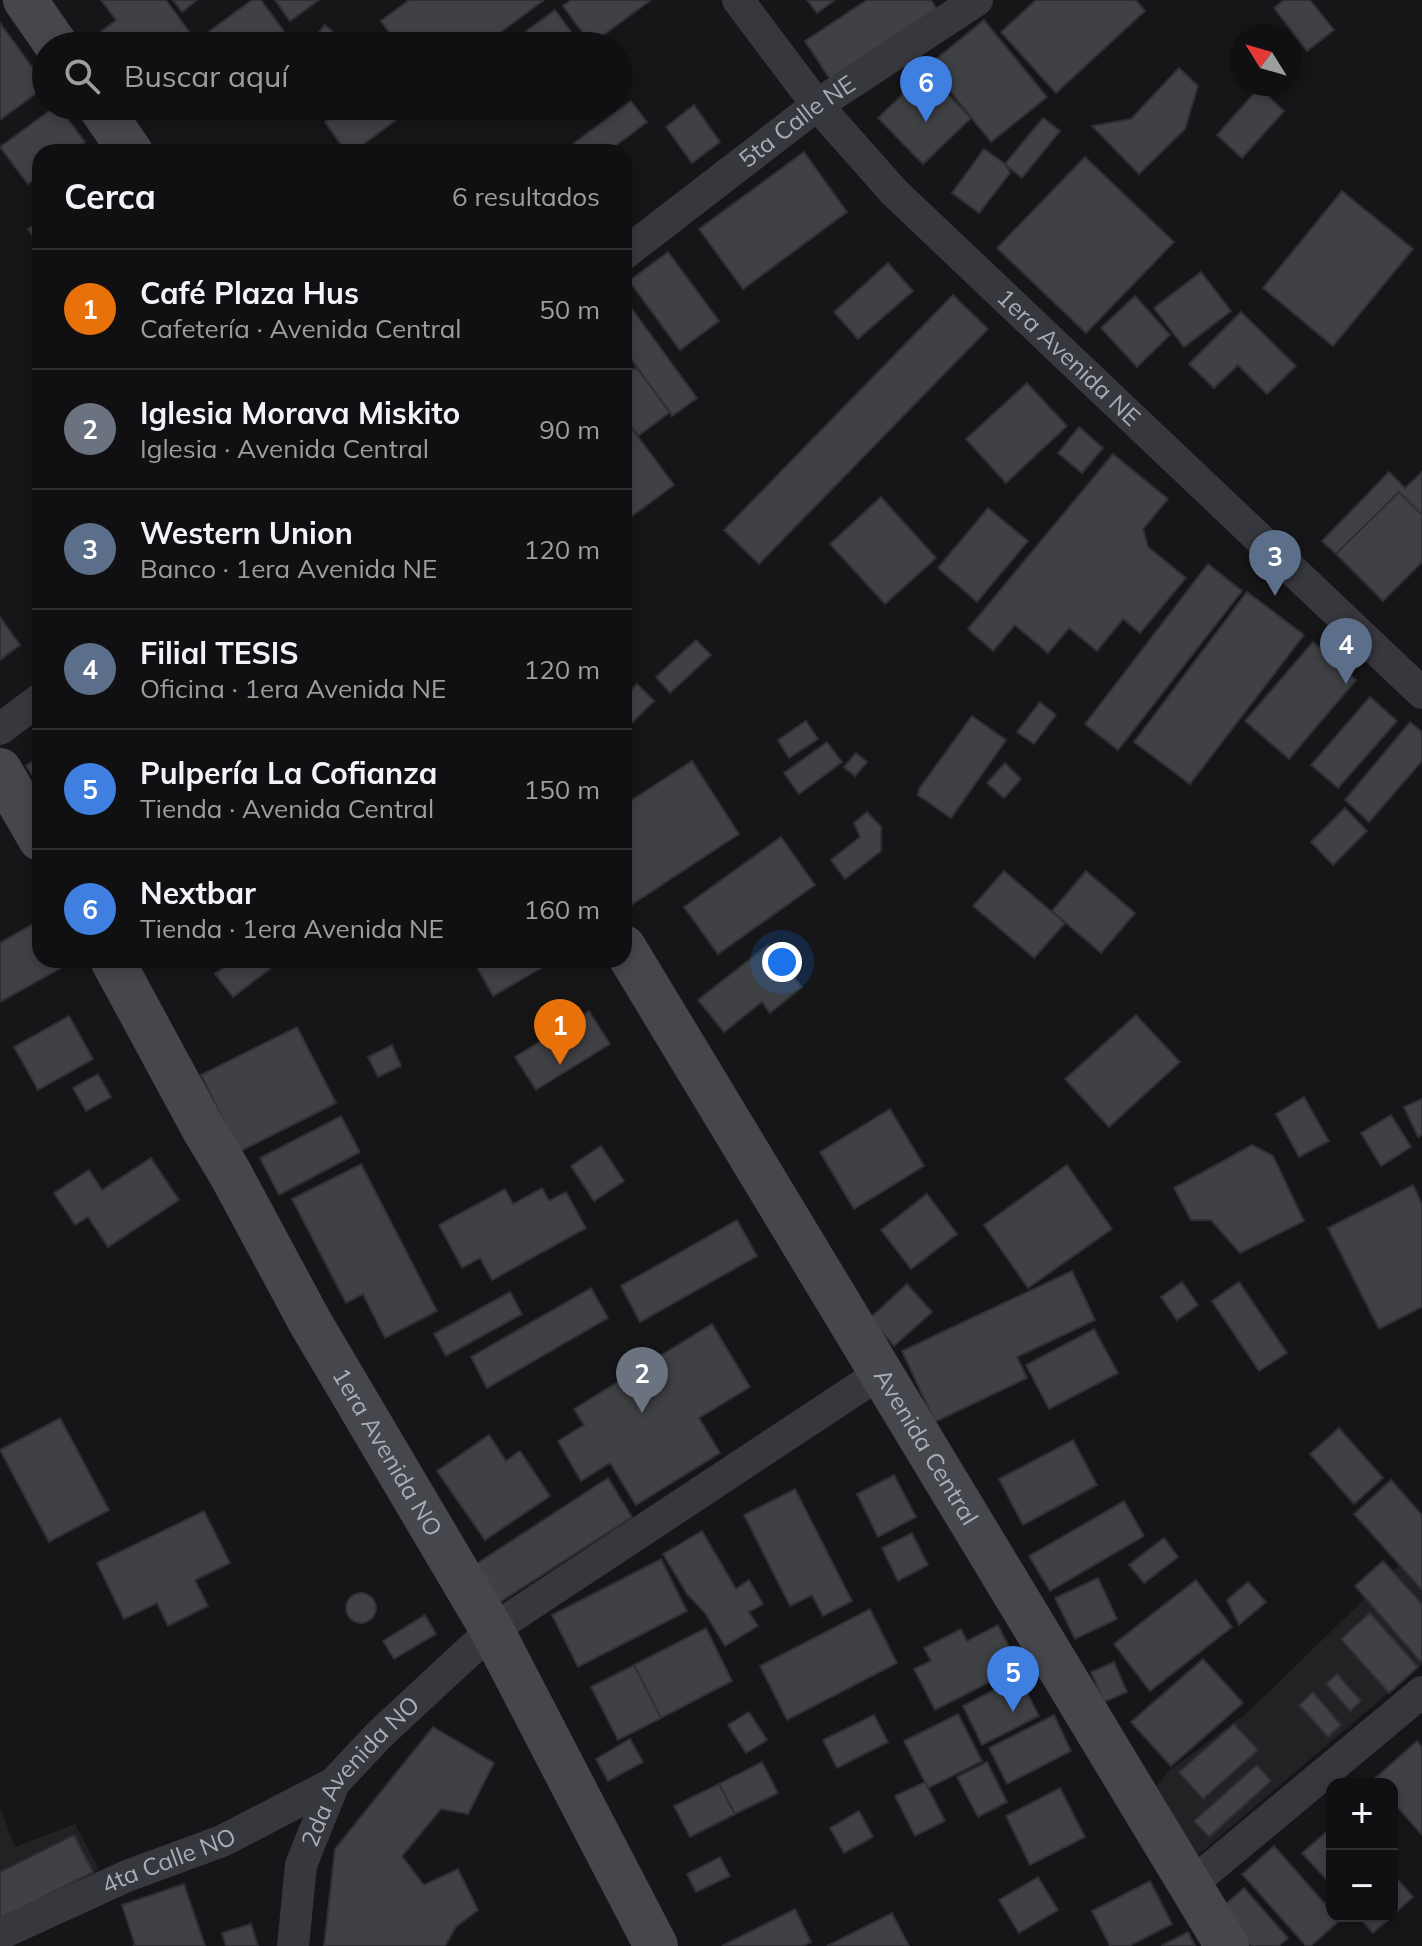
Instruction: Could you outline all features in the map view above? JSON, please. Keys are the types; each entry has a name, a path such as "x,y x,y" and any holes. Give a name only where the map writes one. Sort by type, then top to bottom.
{"street":[{"path":"25,0 47,32"},
{"name":"1era Avenida NE","path":"738,0 817,105 894,192 1422,693"},
{"name":"5ta Calle NE","path":"632,248 817,105 977,0"},
{"path":"109,120 125,144"},
{"path":"0,729 32,705"},
{"path":"0,770 32,825"},
{"name":"Avenida Central","path":"632,960 1227,1946"},
{"name":"1era Avenida NO","path":"116,968 310,1322 492,1630 656,1946"},
{"name":"2da Avenida NO","path":"293,1946 301,1865 334,1783 380,1734 492,1630 882,1372"},
{"path":"1189,1886 1422,1692"},
{"name":"4ta Calle NO","path":"0,1934 127,1876 222,1841 334,1783"}],"shaded area":[{"path":"1422,1543 1422,1664 1191,1861 1152,1791 1170,1770 1247,1713"},
{"path":"0,1807 15,1847 75,1824 99,1869 0,1921"}],"building":[{"path":"101,0 166,0 189,32 100,32 116,20"},
{"path":"173,0 197,0 182,12"},
{"path":"252,0 261,0 284,32 208,32"},
{"path":"275,0 319,0 290,21"},
{"path":"409,0 544,0 501,32 389,32 381,21"},
{"path":"571,0 651,0 607,32 582,32 563,6"},
{"path":"807,0 835,0 817,13"},
{"path":"867,0 931,0 938,11 832,82 805,41"},
{"path":"1036,0 1136,0 1145,11 1056,93 1001,32"},
{"path":"1284,0 1310,0 1334,30 1307,51 1302,44 1302,24 1286,24 1274,8"},
{"path":"555,10 571,32 525,32"},
{"path":"984,20 1047,97 991,142 929,65"},
{"path":"0,23 32,67 32,96 0,120"},
{"path":"325,25 333,32 319,32"},
{"path":"1179,68 1198,86 1185,129 1139,174 1092,126 1131,119"},
{"path":"926,72 971,118 923,164 878,118"},
{"path":"1252,96 1268,96 1284,111 1242,158 1217,135"},
{"path":"632,102 647,122 618,144 573,144 605,120 632,120"},
{"path":"694,105 720,142 692,163 666,127"},
{"path":"1043,118 1060,131 1022,178 1005,164"},
{"path":"37,120 68,120 85,142 32,144 32,181 28,184 0,147"},
{"path":"396,120 364,144 340,144 325,122"},
{"path":"984,149 1005,164 1010,173 979,213 952,193"},
{"path":"804,152 847,212 743,289 699,229"},
{"path":"1085,157 1174,242 1086,333 997,248"},
{"path":"1342,191 1413,249 1333,346 1263,288"},
{"path":"668,252 719,321 680,350 632,285 632,279"},
{"path":"888,263 913,291 858,339 834,312"},
{"path":"1201,272 1231,311 1184,347 1154,308"},
{"path":"953,295 988,329 759,564 724,530"},
{"path":"1135,296 1170,335 1137,367 1101,328"},
{"path":"632,309 697,398 672,416 632,360"},
{"path":"1241,312 1296,366 1267,394 1238,365 1214,388 1189,364"},
{"path":"636,367 670,412 638,436 632,427 632,370"},
{"path":"1027,383 1067,426 1006,483 966,439"},
{"path":"1079,427 1103,448 1082,473 1058,453"},
{"path":"632,429 674,485 632,516"},
{"path":"1113,454 1168,499 1143,529 1148,547 1186,578 1140,633 1123,619 1097,651 1069,628 1048,653 1015,625 993,651 968,629"},
{"path":"1389,472 1405,488 1422,472 1422,515 1399,492 1336,554 1322,541"},
{"path":"1399,492 1422,515 1422,562 1383,601 1336,554"},
{"path":"881,497 936,558 885,604 830,544"},
{"path":"988,508 1028,541 977,602 938,568"},
{"path":"1208,564 1242,591 1118,750 1085,724"},
{"path":"1247,592 1304,635 1190,784 1134,742"},
{"path":"0,617 20,645 0,660"},
{"path":"696,640 711,655 670,693 656,677"},
{"path":"1313,642 1356,680 1289,759 1245,721"},
{"path":"637,684 654,701 632,723 632,689"},
{"path":"1370,697 1397,721 1338,788 1311,765"},
{"path":"1040,702 1056,715 1034,744 1017,732"},
{"path":"972,716 1006,740 951,818 918,795 919,789"},
{"path":"806,721 818,739 789,758 778,740"},
{"path":"1410,722 1422,732 1422,761 1369,822 1345,800"},
{"path":"827,742 842,762 799,794 784,773"},
{"path":"856,753 867,762 855,776 844,767"},
{"path":"692,761 739,834 632,904 632,800"},
{"path":"1005,763 1021,779 1004,798 987,783"},
{"path":"1345,808 1367,831 1333,865 1311,842"},
{"path":"867,812 881,827 881,851 845,879 831,860 860,837 854,823"},
{"path":"781,837 815,885 718,954 684,907"},
{"path":"1004,871 1065,923 1034,958 973,906"},
{"path":"1086,871 1135,913 1101,953 1052,911"},
{"path":"32,925 32,968 61,968 0,1002 0,943"},
{"path":"768,945 802,987 770,1013 762,1002 724,1032 698,1000"},
{"path":"223,968 270,969 233,997 215,974"},
{"path":"477,968 541,968 493,996"},
{"path":"589,1011 610,1044 536,1090 515,1057"},
{"path":"1136,1015 1180,1062 1109,1127 1065,1079"},
{"path":"69,1016 93,1059 38,1090 14,1047"},
{"path":"297,1027 336,1103 239,1152 201,1075"},
{"path":"392,1045 401,1066 378,1077 368,1057"},
{"path":"98,1074 111,1097 86,1111 73,1088"},
{"path":"1304,1097 1329,1141 1299,1157 1276,1114"},
{"path":"1422,1099 1422,1135 1418,1137 1404,1107"},
{"path":"890,1109 924,1166 854,1209 820,1152"},
{"path":"1391,1115 1411,1147 1381,1166 1361,1133"},
{"path":"341,1116 360,1152 279,1195 260,1158"},
{"path":"1252,1145 1273,1156 1304,1221 1240,1253 1211,1220 1191,1220 1174,1188"},
{"path":"601,1146 624,1181 594,1201 571,1166"},
{"path":"151,1158 179,1200 108,1247 88,1217 75,1225 54,1193 89,1170 102,1190"},
{"path":"361,1164 437,1311 385,1338 363,1294 346,1303 292,1199"},
{"path":"1067,1165 1112,1229 1028,1288 984,1225"},
{"path":"1413,1185 1422,1204 1422,1307 1379,1329 1328,1228"},
{"path":"542,1188 549,1201 566,1192 586,1228 492,1280 480,1258 462,1268 439,1225 505,1189 513,1204"},
{"path":"927,1194 957,1234 911,1269 881,1230"},
{"path":"737,1220 757,1256 640,1322 621,1286"},
{"path":"1072,1271 1095,1320 1017,1357 1027,1378 935,1422 902,1351"},
{"path":"1182,1282 1198,1305 1177,1320 1161,1297"},
{"path":"1239,1282 1287,1353 1259,1371 1212,1301"},
{"path":"907,1284 932,1312 894,1346 870,1318"},
{"path":"591,1288 608,1318 487,1388 471,1357"},
{"path":"510,1292 522,1314 446,1356 434,1334"},
{"path":"712,1324 750,1387 699,1418 720,1453 636,1505 610,1463 581,1481 558,1441 584,1425 574,1409"},
{"path":"1094,1329 1118,1373 1049,1409 1026,1365"},
{"path":"60,1418 109,1510 49,1542 0,1450"},
{"path":"1339,1428 1383,1478 1354,1504 1310,1454"},
{"path":"489,1435 506,1461 520,1451 550,1496 485,1540 437,1471"},
{"path":"1073,1440 1097,1485 1023,1525 999,1479"},
{"path":"894,1475 916,1517 878,1537 857,1494"},
{"path":"608,1478 632,1517 494,1606 470,1568"},
{"path":"1391,1480 1422,1515 1422,1590 1354,1514"},
{"path":"795,1489 852,1601 823,1616 812,1595 790,1606 744,1515"},
{"path":"1124,1501 1144,1536 1050,1591 1029,1556"},
{"path":"204,1511 230,1563 195,1580 208,1606 168,1626 157,1603 124,1619 97,1563"},
{"path":"702,1531 736,1589 749,1580 763,1604 749,1612 758,1626 725,1646 705,1613 687,1594 663,1554"},
{"path":"912,1533 928,1565 898,1581 882,1548"},
{"path":"1164,1538 1178,1557 1144,1583 1129,1565"},
{"path":"661,1559 687,1611 578,1667 552,1615"},
{"path":"1383,1561 1422,1604 1420,1661 1355,1586"},
{"path":"1098,1578 1117,1619 1075,1639 1055,1598"},
{"path":"1196,1580 1232,1627 1150,1691 1114,1644"},
{"path":"1248,1582 1266,1602 1239,1625 1227,1600"},
{"path":"361,1593 372,1597 376,1608 372,1619 361,1623 350,1619 346,1608 350,1597"},
{"path":"870,1609 897,1663 787,1720 760,1666"},
{"path":"1370,1613 1418,1667 1389,1693 1341,1639"},
{"path":"425,1615 436,1634 394,1659 383,1641"},
{"path":"998,1625 1019,1667 935,1710 914,1669 931,1661 924,1648 961,1629 967,1641"},
{"path":"706,1628 732,1681 661,1718 634,1665"},
{"path":"1203,1659 1243,1703 1171,1766 1131,1722"},
{"path":"1114,1662 1127,1692 1104,1702 1091,1672"},
{"path":"634,1665 661,1718 618,1740 591,1687"},
{"path":"1337,1674 1361,1701 1350,1711 1326,1684"},
{"path":"1019,1677 1039,1716 982,1745 963,1706"},
{"path":"1313,1692 1341,1725 1328,1737 1299,1705"},
{"path":"749,1712 767,1740 746,1753 728,1725"},
{"path":"958,1714 982,1761 928,1788 904,1741"},
{"path":"874,1715 888,1742 837,1768 823,1740"},
{"path":"1054,1715 1071,1751 1007,1784 989,1748"},
{"path":"1234,1724 1258,1750 1203,1799 1179,1772"},
{"path":"433,1727 494,1763 468,1814 441,1809 402,1856 424,1885 458,1869 478,1910 456,1927 445,1946 324,1946 335,1849"},
{"path":"630,1739 643,1762 608,1781 596,1759"},
{"path":"1417,1741 1422,1747 1422,1835 1398,1808 1398,1778 1375,1778"},
{"path":"762,1762 778,1793 735,1814 719,1784"},
{"path":"987,1762 1007,1802 978,1817 957,1777"},
{"path":"1257,1765 1271,1781 1209,1837 1194,1821"},
{"path":"925,1782 945,1821 915,1836 895,1796"},
{"path":"719,1784 735,1814 690,1837 674,1806"},
{"path":"1060,1788 1085,1837 1030,1865 1006,1816"},
{"path":"859,1811 873,1837 844,1853 830,1828"},
{"path":"1326,1832 1326,1879 1302,1853"},
{"path":"74,1835 93,1872 0,1919 0,1872"},
{"path":"1274,1846 1326,1905 1326,1922 1338,1922 1311,1946 1306,1946 1242,1874"},
{"path":"720,1857 730,1876 696,1892 687,1874"},
{"path":"1038,1877 1058,1910 1019,1933 999,1900"},
{"path":"1398,1880 1413,1897 1398,1911"},
{"path":"1150,1881 1172,1924 1129,1946 1110,1946 1092,1911"},
{"path":"184,1884 205,1946 133,1946 122,1905"},
{"path":"1244,1888 1288,1938 1279,1946 1251,1946 1219,1910"},
{"path":"795,1909 811,1942 803,1946 722,1946"},
{"path":"892,1913 909,1946 827,1946"},
{"path":"1363,1922 1385,1922 1373,1933"},
{"path":"251,1924 258,1946 226,1946 222,1933"},
{"path":"1188,1932 1195,1946 1161,1946"}],"place":[{"name":"Nextbar","path":"926,122"},
{"name":"Western Union","path":"1275,596"},
{"name":"Filial TESIS","path":"1346,684"},
{"name":"Café Plaza Hus","path":"560,1065"},
{"name":"Iglesia Morava Miskito","path":"642,1413"},
{"name":"Pulpería La Cofianza","path":"1013,1712"}]}
